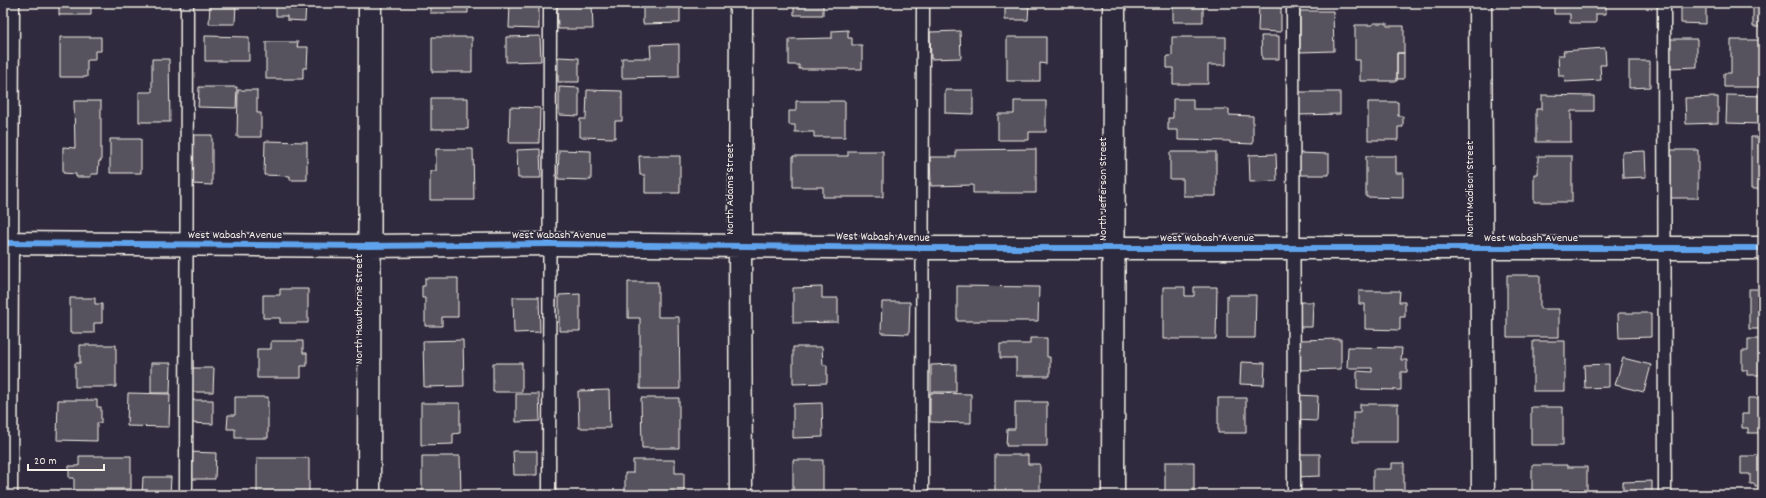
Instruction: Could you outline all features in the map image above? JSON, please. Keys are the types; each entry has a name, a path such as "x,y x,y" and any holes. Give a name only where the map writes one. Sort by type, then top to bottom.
{"street":[{"path":"6,495 5,243 8,3"},
{"name":"North Hawthorne Street","path":"369,495 370,3"},
{"name":"North Adams Street","path":"741,3 741,495"},
{"name":"North Jefferson Street","path":"1113,495 1112,248 1114,3"},
{"name":"North Madison Street","path":"1480,3 1480,248 1483,495"},
{"name":"West Wabash Avenue","path":"5,243 369,246 550,244 922,248 1763,248"}],"lane":[{"path":"186,495 187,3"},
{"path":"549,495 550,3"},
{"path":"922,495 923,3"},
{"path":"1293,3 1294,495"},
{"path":"1664,3 1665,495"}],"building":[{"path":"59,3 91,3 91,15 59,15"},
{"path":"210,3 236,3 235,24 209,24"},
{"path":"276,3 306,3 305,21 287,20 287,16 276,16"},
{"path":"430,3 468,3 468,13 430,13"},
{"path":"510,3 539,3 539,29 509,28"},
{"path":"557,3 592,3 593,29 558,29"},
{"path":"643,3 680,3 680,23 643,24"},
{"path":"794,3 823,3 823,15 794,15"},
{"path":"1005,3 1029,3 1028,20 1005,20"},
{"path":"1173,3 1203,3 1203,22 1173,22"},
{"path":"1554,3 1606,3 1606,14 1596,14 1596,23 1570,23 1570,14 1554,14"},
{"path":"1681,3 1706,3 1706,24 1681,23"},
{"path":"1753,3 1763,3 1763,27 1753,27"},
{"path":"1259,5 1281,6 1281,32 1258,31"},
{"path":"1300,11 1333,11 1334,51 1300,52"},
{"path":"1373,23 1387,23 1387,26 1404,26 1404,53 1397,53 1397,81 1360,81 1360,60 1355,60 1355,25 1373,25"},
{"path":"848,30 848,38 852,38 852,45 862,45 862,69 799,69 799,65 789,65 789,39 832,38 832,31"},
{"path":"960,31 961,58 931,59 930,32"},
{"path":"205,36 249,37 249,61 205,61"},
{"path":"540,36 541,61 506,62 506,37"},
{"path":"1261,36 1279,36 1279,59 1262,59"},
{"path":"60,37 101,37 101,51 95,51 95,60 87,60 87,77 60,77"},
{"path":"432,37 472,37 472,72 432,72"},
{"path":"1007,37 1046,37 1046,64 1040,63 1040,81 1007,81"},
{"path":"1172,37 1226,37 1226,65 1208,65 1208,84 1173,84 1173,68 1167,68 1167,56 1172,56"},
{"path":"1668,39 1697,39 1697,67 1668,68"},
{"path":"1731,40 1763,40 1763,74 1759,74 1759,87 1724,87 1724,73 1731,73"},
{"path":"266,42 298,42 297,47 308,47 307,68 303,68 303,79 266,79"},
{"path":"679,44 679,77 622,78 622,58 651,58 650,45"},
{"path":"1605,48 1606,65 1600,65 1601,80 1565,82 1564,76 1559,76 1558,55 1564,55 1563,51"},
{"path":"1397,53 1404,53 1404,79 1397,79"},
{"path":"558,57 579,58 579,82 558,82"},
{"path":"152,59 169,59 170,122 139,122 139,92 152,92"},
{"path":"1629,61 1650,61 1650,87 1629,88"},
{"path":"199,87 237,87 236,108 198,107"},
{"path":"559,87 579,88 579,116 559,115"},
{"path":"238,90 257,90 257,113 261,113 261,137 237,137"},
{"path":"587,90 622,91 622,121 615,121 615,138 580,137 580,119 586,119"},
{"path":"945,90 973,90 973,114 945,113"},
{"path":"1297,92 1340,92 1340,114 1297,115"},
{"path":"1542,95 1594,96 1594,111 1571,111 1571,142 1536,142 1536,109 1542,109"},
{"path":"1727,95 1763,96 1763,124 1726,123"},
{"path":"1718,97 1718,123 1686,124 1685,98"},
{"path":"431,98 468,98 468,129 431,129"},
{"path":"1173,99 1193,99 1193,109 1229,109 1229,115 1253,116 1253,144 1230,143 1230,141 1178,140 1178,130 1168,130 1168,118 1173,118"},
{"path":"74,101 101,101 101,161 99,161 98,174 91,174 91,177 76,177 76,174 63,173 63,147 75,148"},
{"path":"796,101 845,101 845,137 814,137 814,132 795,132 795,125 789,125 789,111 796,111"},
{"path":"1014,101 1046,101 1046,132 1029,132 1029,140 998,140 998,114 1014,114"},
{"path":"1368,102 1398,102 1398,116 1403,116 1403,127 1398,127 1398,140 1368,140"},
{"path":"510,107 540,108 539,143 509,143"},
{"path":"193,135 212,135 212,185 192,184"},
{"path":"1751,137 1763,137 1763,189 1751,189"},
{"path":"110,139 141,139 141,173 110,173"},
{"path":"265,141 307,142 307,180 290,180 290,176 264,175"},
{"path":"436,149 473,149 474,200 430,200 430,171 436,171"},
{"path":"540,149 541,178 518,178 517,150"},
{"path":"1036,149 1036,193 973,193 973,185 931,186 930,157 956,157 956,150"},
{"path":"559,150 591,151 591,180 558,179"},
{"path":"1671,150 1698,150 1698,198 1671,198"},
{"path":"848,151 883,151 883,197 823,197 823,187 793,187 793,156 848,156"},
{"path":"1645,151 1646,177 1623,178 1622,152"},
{"path":"1170,152 1216,152 1216,196 1183,196 1183,179 1170,179"},
{"path":"1298,153 1329,154 1329,175 1297,175"},
{"path":"1276,154 1277,181 1250,182 1249,155"},
{"path":"639,156 680,156 680,193 645,193 645,175 640,175"},
{"path":"1366,156 1396,156 1396,173 1403,173 1403,198 1366,197"},
{"path":"1538,156 1572,156 1572,202 1534,202 1534,174 1538,174"},
{"path":"1507,275 1540,275 1540,309 1559,309 1559,337 1507,337"},
{"path":"425,278 458,278 458,317 442,317 442,326 425,326 425,298 422,298 422,286 425,286"},
{"path":"628,282 658,282 658,317 679,317 680,389 640,389 640,318 628,318"},
{"path":"957,286 1039,287 1038,321 957,321"},
{"path":"822,287 822,298 838,298 838,322 793,323 793,288"},
{"path":"1163,287 1185,287 1185,296 1194,296 1194,287 1217,287 1216,339 1163,339"},
{"path":"280,289 308,289 308,323 280,323 280,318 263,318 263,295 280,295"},
{"path":"1749,289 1763,289 1763,329 1749,329"},
{"path":"1359,291 1400,291 1399,302 1405,302 1405,317 1400,317 1400,330 1365,329 1365,304 1359,304"},
{"path":"580,294 580,331 559,331 559,295"},
{"path":"1227,295 1256,295 1255,338 1227,338"},
{"path":"513,297 539,297 540,332 514,333"},
{"path":"70,298 95,298 95,304 102,304 102,323 94,323 94,333 70,333"},
{"path":"882,302 910,302 909,334 881,333"},
{"path":"1296,302 1313,302 1312,327 1296,327"},
{"path":"1618,313 1651,313 1651,337 1619,338"},
{"path":"1030,338 1047,338 1047,357 1050,357 1050,376 1016,376 1016,358 1000,358 1000,344 1030,344"},
{"path":"1341,339 1341,369 1298,370 1297,340"},
{"path":"1748,339 1763,339 1763,375 1747,375 1747,370 1742,370 1742,351 1748,351"},
{"path":"463,340 464,386 424,387 423,341"},
{"path":"271,341 303,341 303,353 307,353 307,366 301,366 301,378 257,378 257,349 271,349"},
{"path":"1533,341 1565,341 1565,391 1533,391"},
{"path":"80,345 116,345 116,387 75,387 75,363 80,363"},
{"path":"793,347 822,347 823,365 827,365 827,383 793,384"},
{"path":"1348,347 1402,348 1401,360 1407,360 1407,372 1401,372 1401,390 1357,389 1357,371 1372,372 1372,368 1347,368"},
{"path":"1623,358 1651,365 1644,392 1615,385"},
{"path":"1241,362 1265,363 1264,385 1240,384"},
{"path":"151,363 171,363 170,393 151,393"},
{"path":"493,363 522,363 522,392 493,392"},
{"path":"956,364 956,392 931,392 931,365"},
{"path":"1609,364 1609,387 1585,388 1584,365"},
{"path":"188,368 214,368 213,392 187,392"},
{"path":"609,390 610,428 579,428 578,391"},
{"path":"128,393 170,394 169,427 127,426"},
{"path":"930,393 971,394 971,423 930,422"},
{"path":"516,394 539,394 540,421 516,422"},
{"path":"1297,395 1318,396 1317,421 1296,420"},
{"path":"235,397 268,397 268,438 235,438 235,429 227,429 228,415 235,415"},
{"path":"641,398 679,398 679,448 642,448"},
{"path":"1218,398 1246,398 1246,433 1218,433"},
{"path":"1748,398 1763,398 1763,433 1748,433 1748,428 1742,428 1742,414 1748,414"},
{"path":"58,400 97,400 97,407 101,407 101,423 97,423 97,441 57,440"},
{"path":"189,400 213,400 213,424 189,423"},
{"path":"1015,402 1047,402 1047,446 1006,446 1007,429 1015,429"},
{"path":"421,403 460,403 460,433 453,434 453,444 421,445"},
{"path":"822,403 823,437 793,438 793,404"},
{"path":"1360,404 1398,404 1398,442 1353,442 1353,412 1360,412"},
{"path":"1531,407 1563,407 1563,445 1531,445"},
{"path":"513,451 537,451 537,475 514,475"},
{"path":"188,452 216,453 215,479 187,479"},
{"path":"1296,454 1320,454 1320,476 1296,477"},
{"path":"995,455 1028,455 1028,464 1040,464 1040,495 995,495"},
{"path":"1763,455 1763,487 1755,487 1755,484 1750,484 1750,474 1741,474 1741,456"},
{"path":"79,456 131,456 131,489 94,489 94,495 74,495 74,478 69,478 69,466 79,466"},
{"path":"422,456 460,456 461,495 422,495"},
{"path":"257,458 309,458 309,495 257,495"},
{"path":"633,460 675,460 675,473 684,473 684,492 676,492 676,495 656,495 656,492 625,491 625,473 633,473"},
{"path":"793,460 823,460 823,495 793,495"},
{"path":"1165,462 1194,462 1194,495 1165,495"},
{"path":"1392,463 1404,463 1404,495 1373,495 1373,469 1392,469"},
{"path":"1532,465 1567,465 1567,467 1587,467 1587,494 1532,494"},
{"path":"143,477 171,477 170,495 142,495"},
{"path":"1652,481 1652,495 1623,495 1623,482"},
{"path":"1686,492 1718,492 1718,495 1686,495"}],"cycle path":[{"path":"3,243 369,246 550,244 922,248 1763,248"}]}
